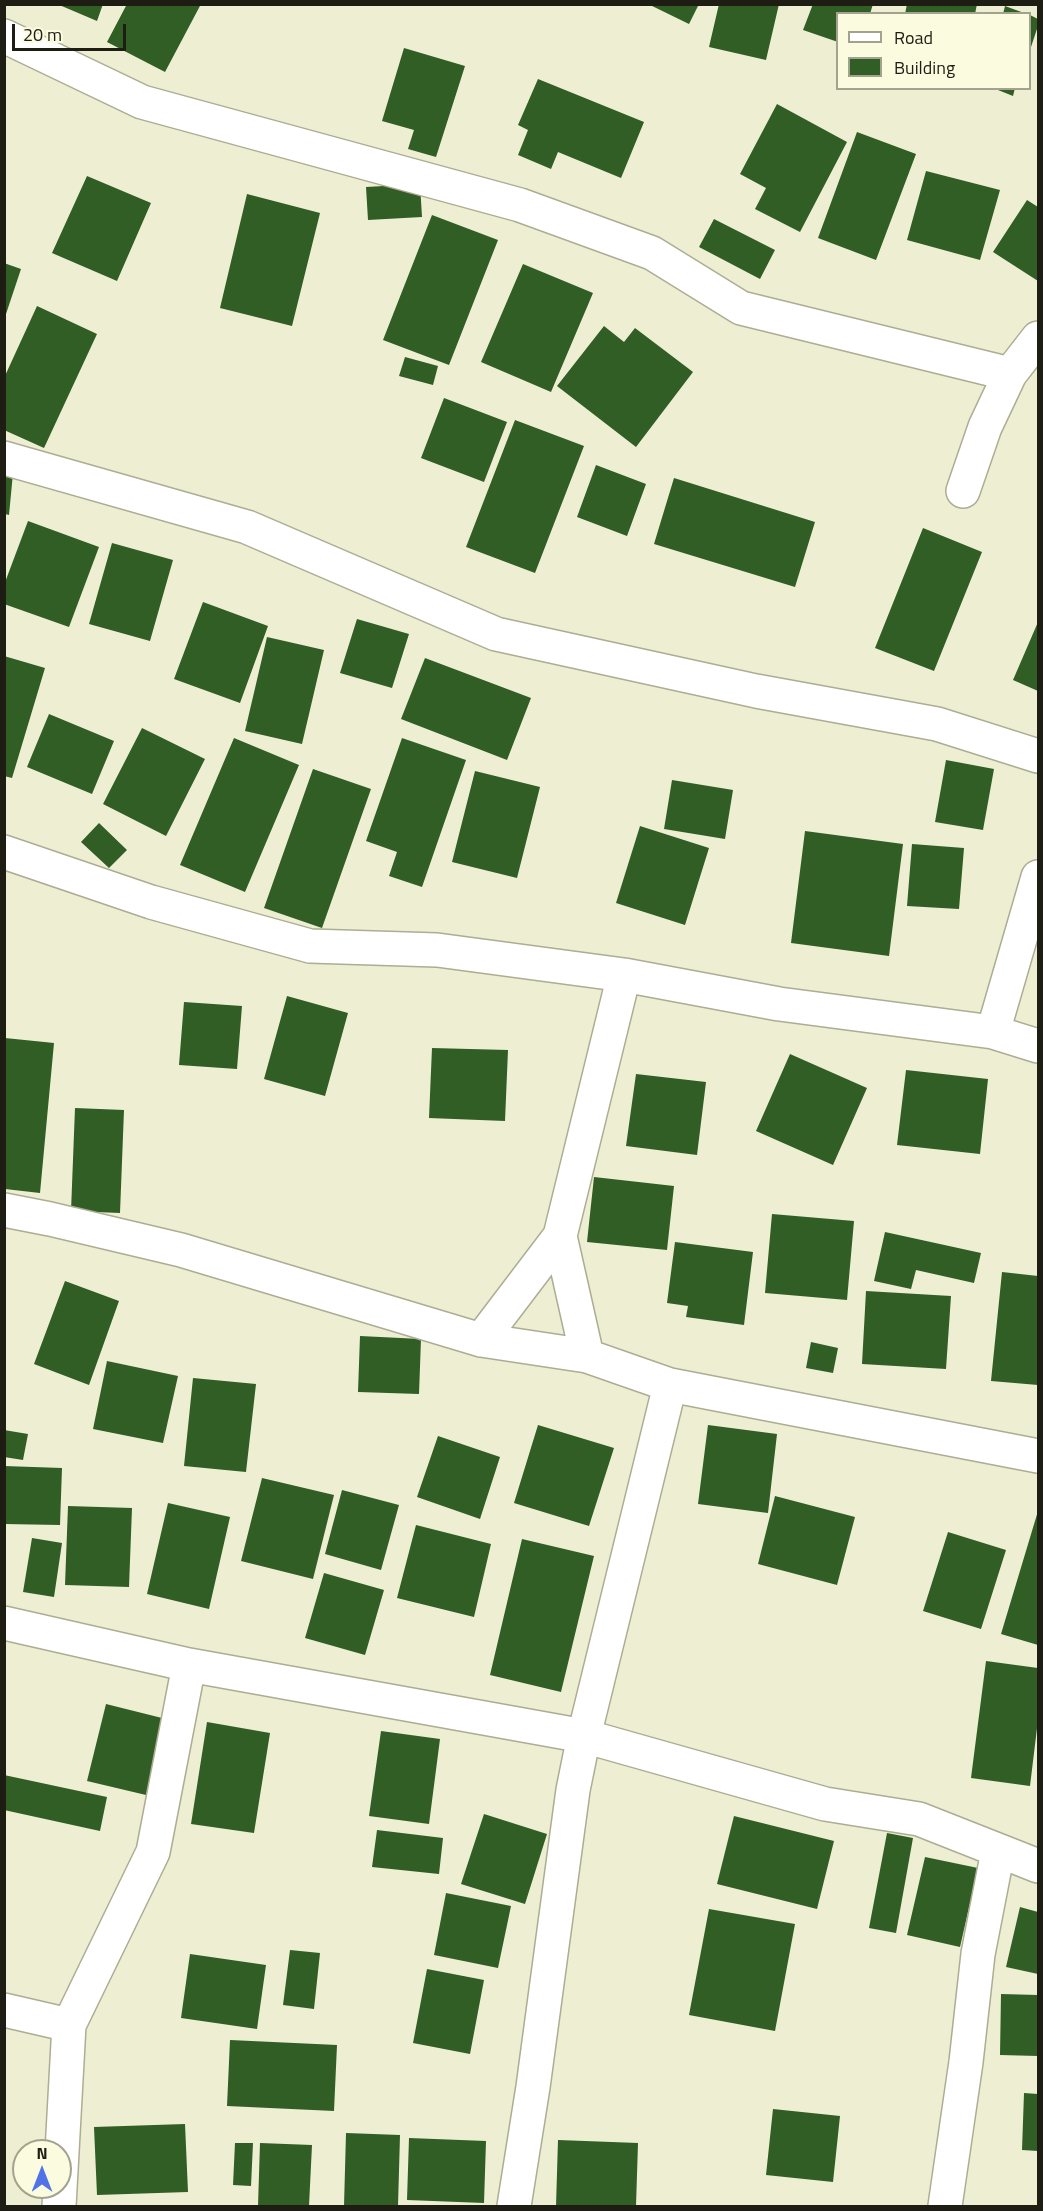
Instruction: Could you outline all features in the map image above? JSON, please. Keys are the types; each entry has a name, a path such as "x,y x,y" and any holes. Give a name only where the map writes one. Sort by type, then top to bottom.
{"street":[{"path":"4,36 142,102 531,208 652,253 741,308 1010,374"},
{"path":"963,491 985,427 1010,374 1038,338"},
{"path":"4,458 247,527 496,634 756,691 937,724 1038,756"},
{"path":"4,852 151,902 310,946 437,950 624,975 779,1004 993,1032 1038,1046"},
{"path":"993,1032 1038,877"},
{"path":"481,1340 560,1236 624,975"},
{"path":"4,1210 181,1250 481,1340 587,1356 670,1385 1038,1456"},
{"path":"560,1236 587,1356"},
{"path":"514,2206 533,2088 573,1790 584,1736 670,1385"},
{"path":"4,1623 189,1665 584,1736 825,1804 919,1819 1038,1866"},
{"path":"59,2206 69,2025 153,1852 189,1665"},
{"path":"945,2206 966,2062 978,1954 998,1851"},
{"path":"4,2010 69,2025"}],"building":[{"path":"57,4 103,4 97,21"},
{"path":"127,4 201,4 165,72 107,42"},
{"path":"648,4 699,4 689,24"},
{"path":"719,4 779,4 766,60 709,47"},
{"path":"813,4 873,4 871,12 836,12 836,41 803,30"},
{"path":"907,4 977,4 975,12 905,12"},
{"path":"1005,6 1021,12 1004,12"},
{"path":"1031,16 1038,19 1031,47"},
{"path":"404,48 465,66 436,157 408,149 414,130 382,121"},
{"path":"538,79 644,122 621,178 558,152 551,169 518,155 528,130 518,125"},
{"path":"998,90 1014,90 1013,96"},
{"path":"777,104 847,142 800,232 755,209 766,188 740,174"},
{"path":"857,132 916,154 876,260 818,238"},
{"path":"926,171 1000,190 980,260 907,240"},
{"path":"87,176 151,203 117,281 52,253"},
{"path":"420,184 422,217 368,220 366,187"},
{"path":"247,194 320,213 292,326 220,308"},
{"path":"1027,200 1038,207 1038,281 993,252"},
{"path":"432,215 498,240 449,365 383,340"},
{"path":"714,219 775,250 760,279 699,247"},
{"path":"4,263 21,269 5,317 4,316"},
{"path":"523,264 593,293 551,392 481,362"},
{"path":"37,306 97,334 44,448 4,430 4,378"},
{"path":"604,326 624,342 635,328 693,372 636,447 557,386"},
{"path":"405,357 438,366 433,385 399,376"},
{"path":"444,398 507,422 484,482 421,458"},
{"path":"515,420 584,446 535,573 466,547"},
{"path":"596,465 646,484 627,536 577,517"},
{"path":"5,473 13,473 9,515 5,514"},
{"path":"674,478 815,522 795,587 654,544"},
{"path":"28,521 99,547 69,627 4,604 4,585"},
{"path":"923,528 982,552 934,671 875,648"},
{"path":"112,543 173,560 150,641 89,624"},
{"path":"203,602 268,626 240,703 174,679"},
{"path":"357,619 409,634 392,688 340,673"},
{"path":"1038,622 1038,691 1013,680"},
{"path":"267,637 324,650 302,744 245,731"},
{"path":"4,656 45,668 12,778 4,776"},
{"path":"425,658 531,698 507,760 401,719"},
{"path":"49,714 114,741 92,794 27,767"},
{"path":"142,728 205,759 166,836 103,804"},
{"path":"234,738 299,765 245,892 180,865"},
{"path":"402,738 466,760 422,887 389,876 397,852 366,841"},
{"path":"946,760 994,769 983,830 935,822"},
{"path":"313,769 371,789 322,928 264,908"},
{"path":"475,771 540,787 517,878 452,862"},
{"path":"672,780 733,790 725,839 664,829"},
{"path":"99,823 127,850 109,868 81,842"},
{"path":"640,826 709,848 685,925 616,903"},
{"path":"805,831 903,844 889,956 791,943"},
{"path":"912,844 964,848 959,909 907,906"},
{"path":"287,996 348,1013 325,1096 264,1079"},
{"path":"184,1002 242,1006 237,1069 179,1065"},
{"path":"5,1038 54,1043 40,1193 5,1189"},
{"path":"432,1048 508,1050 505,1121 429,1118"},
{"path":"790,1054 867,1088 833,1165 756,1131"},
{"path":"906,1070 988,1079 980,1154 897,1145"},
{"path":"636,1074 706,1082 697,1155 626,1146"},
{"path":"75,1108 124,1110 120,1213 71,1211"},
{"path":"594,1177 674,1186 667,1250 587,1242"},
{"path":"772,1214 854,1221 847,1300 765,1293"},
{"path":"885,1232 981,1253 974,1283 916,1270 911,1289 874,1281"},
{"path":"675,1242 753,1252 744,1325 686,1317 688,1306 667,1303"},
{"path":"1002,1272 1038,1276 1038,1385 991,1381"},
{"path":"65,1281 119,1301 89,1385 34,1364"},
{"path":"866,1291 951,1296 946,1369 862,1364"},
{"path":"360,1336 421,1339 419,1394 358,1392"},
{"path":"811,1342 838,1348 833,1373 806,1368"},
{"path":"107,1361 178,1376 163,1443 93,1429"},
{"path":"193,1378 256,1384 246,1472 184,1466"},
{"path":"538,1425 614,1448 589,1526 514,1503"},
{"path":"708,1425 777,1434 768,1513 698,1504"},
{"path":"4,1430 28,1434 23,1460 4,1457"},
{"path":"438,1436 500,1457 480,1519 417,1497"},
{"path":"4,1466 62,1468 60,1525 4,1524"},
{"path":"262,1478 334,1495 313,1579 241,1561"},
{"path":"342,1490 399,1505 381,1570 325,1554"},
{"path":"775,1496 855,1517 837,1585 758,1564"},
{"path":"168,1503 230,1517 209,1609 147,1594"},
{"path":"68,1506 132,1508 129,1587 65,1585"},
{"path":"1038,1511 1038,1645 1001,1634"},
{"path":"416,1525 491,1544 474,1617 397,1598"},
{"path":"948,1532 1006,1550 981,1629 923,1611"},
{"path":"32,1538 62,1543 54,1597 23,1592"},
{"path":"522,1539 594,1556 561,1692 490,1675"},
{"path":"324,1573 384,1590 365,1655 305,1638"},
{"path":"986,1661 1038,1668 1038,1720 1030,1786 971,1778"},
{"path":"106,1704 166,1719 146,1795 87,1781"},
{"path":"207,1722 270,1733 254,1833 191,1824"},
{"path":"381,1731 440,1739 429,1824 369,1816"},
{"path":"4,1775 107,1797 100,1831 4,1810"},
{"path":"484,1814 547,1834 525,1904 461,1884"},
{"path":"734,1816 834,1841 817,1909 717,1884"},
{"path":"377,1830 443,1838 439,1874 372,1867"},
{"path":"887,1833 913,1838 896,1933 869,1928"},
{"path":"925,1857 978,1868 960,1947 907,1935"},
{"path":"446,1893 511,1906 498,1968 434,1955"},
{"path":"1020,1907 1038,1912 1038,1974 1006,1967"},
{"path":"709,1909 795,1924 775,2031 689,2015"},
{"path":"290,1950 320,1953 314,2009 283,2005"},
{"path":"190,1954 266,1965 257,2029 181,2018"},
{"path":"427,1969 484,1980 470,2054 413,2043"},
{"path":"1001,1994 1038,1995 1038,2056 1000,2055"},
{"path":"230,2040 337,2045 334,2111 227,2106"},
{"path":"1024,2093 1038,2094 1038,2151 1022,2150"},
{"path":"773,2109 840,2116 833,2182 766,2175"},
{"path":"185,2124 188,2192 97,2195 94,2127"},
{"path":"346,2133 400,2135 398,2206 344,2206"},
{"path":"409,2138 486,2141 484,2203 407,2200"},
{"path":"558,2140 638,2143 636,2206 556,2206"},
{"path":"235,2143 253,2143 251,2186 233,2185"},
{"path":"260,2143 312,2145 309,2206 258,2206"}]}
